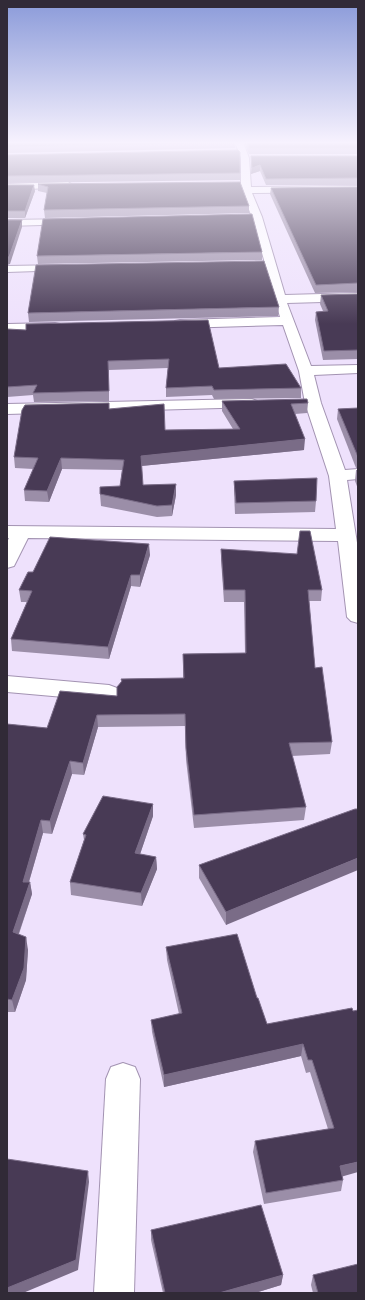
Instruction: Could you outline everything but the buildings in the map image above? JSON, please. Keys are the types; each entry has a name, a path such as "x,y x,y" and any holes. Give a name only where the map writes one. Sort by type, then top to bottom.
{"street":[{"path":"248,203 271,264 280,299 306,371 313,402 338,476 358,617"},
{"path":"7,223 80,222"},
{"path":"256,264 271,264"},
{"path":"7,269 77,267"},
{"path":"280,299 358,297"},
{"path":"171,324 288,321"},
{"path":"7,328 70,326"},
{"path":"306,371 358,369"},
{"path":"298,403 313,402"},
{"path":"7,409 266,404"},
{"path":"338,476 358,474"},
{"path":"7,562 14,532 347,535"},
{"path":"7,684 109,693"},
{"path":"114,1293 124,1080"}]}
